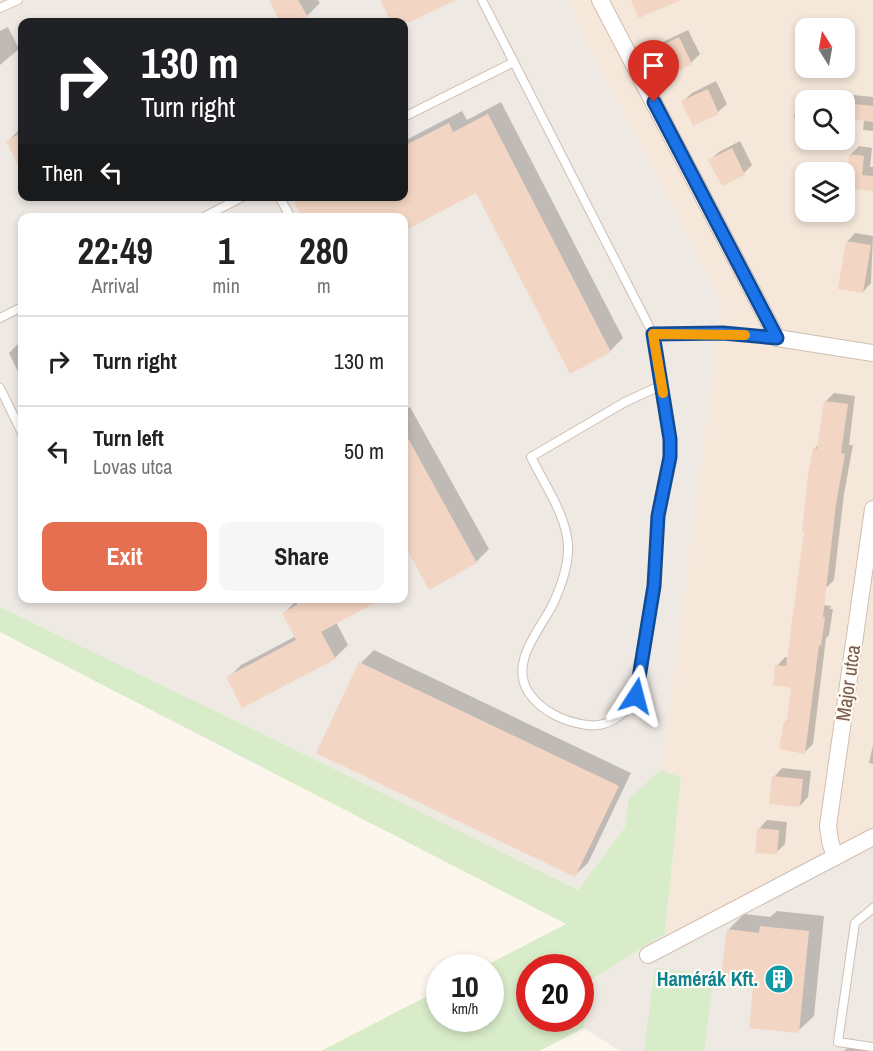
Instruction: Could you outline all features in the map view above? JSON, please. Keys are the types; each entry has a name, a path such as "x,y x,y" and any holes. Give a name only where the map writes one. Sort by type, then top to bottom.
{"street":[{"path":"600,0 777,338 873,353"},
{"name":"Major utca","path":"835,857 828,826 873,509"},
{"path":"648,955 873,837"}],"lane":[{"path":"0,9 18,0"},
{"path":"482,0 653,334 662,385 670,439 670,457 658,516 654,586 636,696 624,713 608,723 589,725 565,720 539,706 527,690 523,671 527,647 552,606 565,575 568,545 562,519 531,457 625,402 662,385"},
{"path":"408,115 514,62"},
{"path":"212,213 234,201"},
{"path":"0,318 18,309"},
{"path":"653,334 723,333 777,338"},
{"path":"0,388 18,425"},
{"path":"873,908 855,923 837,1042 873,1047"}],"shaded area":[{"path":"0,0 569,0 589,46 722,302 661,770 630,798 625,827 578,890 0,607"},
{"path":"569,0 873,0 873,835 665,934 681,777 661,770 722,302 589,46"},
{"path":"873,835 873,1051 620,1051 590,1032 594,1032 594,978 665,934"}],"green space":[{"path":"0,607 578,890 625,827 629,798 661,770 681,777 665,934 594,978 594,954 516,954 516,1032 576,1032 539,1051 321,1051 426,997 426,1032 504,1032 504,956 566,924 0,632"},
{"path":"655,968 714,975 704,1051 644,1051"}],"building":[{"path":"269,0 298,0 308,17 306,18 278,18"},
{"path":"380,0 456,0 410,22 408,18 389,18"},
{"path":"631,0 681,0 639,18"},
{"path":"679,37 692,64 668,76 655,49"},
{"path":"708,89 719,114 693,126 681,101"},
{"path":"855,104 873,106 873,122 855,120"},
{"path":"488,114 611,352 570,374 476,193 408,229 408,213 299,213 294,203 297,201 408,201 408,144 449,123 453,132"},
{"path":"18,134 18,164 6,141"},
{"path":"732,148 745,175 722,186 708,160"},
{"path":"849,154 864,156 862,175 873,176 873,191 855,189 855,162 848,162"},
{"path":"846,241 871,245 863,293 838,289"},
{"path":"824,401 848,404 841,453 845,454 836,504 823,617 825,617 821,646 819,645 805,754 779,749 784,721 787,722 791,688 773,685 775,665 786,666 804,532 802,532 808,476 813,448 817,449"},
{"path":"408,438 477,563 429,590 408,551"},
{"path":"300,603 375,603 321,632 336,659 242,708 226,677 296,640 282,613"},
{"path":"359,662 619,786 575,877 316,753"},
{"path":"772,776 803,779 800,807 769,804"},
{"path":"757,828 779,830 777,854 755,853"},
{"name":"Hamérák Kft.","path":"760,926 809,931 799,1033 749,1028 754,978 721,974 727,929 759,933"}],"slow traffic":[{"path":"663,393 653,334 745,335"}],"place":[{"name":"Hamérák Kft.","path":"779,979"}],"route":[{"path":"636,696 657,565 658,516 670,457 670,439 653,334 723,333 777,338 654,102"}]}
